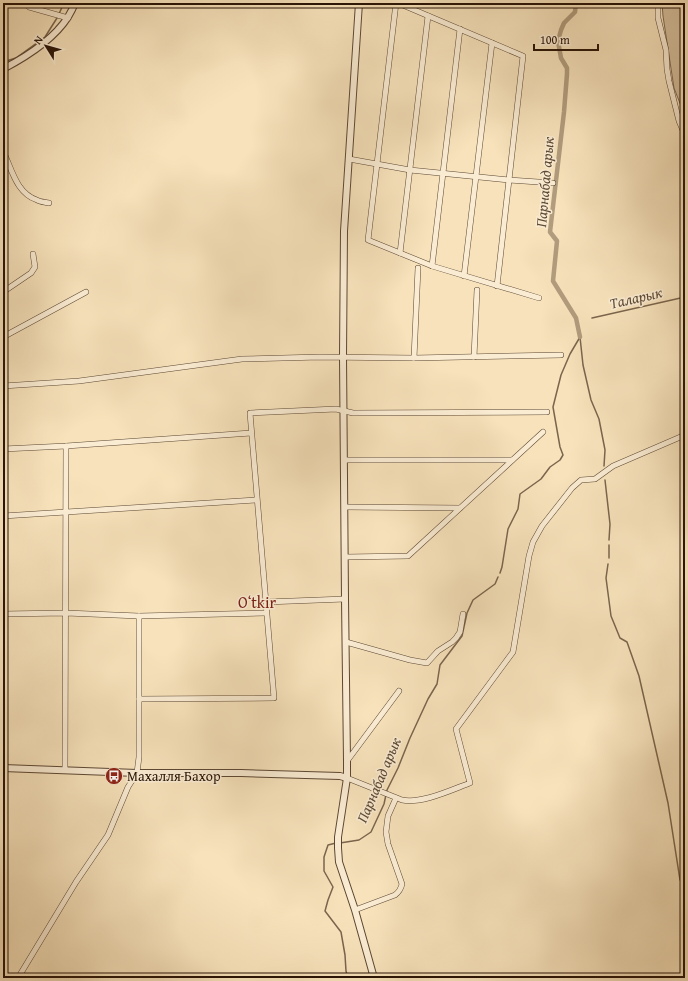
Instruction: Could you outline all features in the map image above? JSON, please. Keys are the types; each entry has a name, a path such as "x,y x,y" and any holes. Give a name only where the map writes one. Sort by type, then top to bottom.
{"street":[{"path":"29,3 29,7 68,18"},
{"path":"3,69 20,60 47,40 68,18 75,3"},
{"path":"359,3 344,232 343,357 347,778 338,837 338,848 340,862 374,978"},
{"path":"497,286 523,56 397,3 368,240 432,266 497,286 539,298"},
{"path":"658,3 658,18 666,50 669,81 679,121 685,135"},
{"path":"400,253 428,16"},
{"path":"432,266 460,29"},
{"path":"464,276 492,43"},
{"path":"3,151 15,179 24,193 36,200 49,203"},
{"path":"349,159 410,170 552,184"},
{"path":"3,292 31,273 35,267 33,254"},
{"path":"414,358 418,268"},
{"path":"474,357 477,290"},
{"path":"3,337 86,292"},
{"path":"3,386 79,381 242,359 560,355"},
{"path":"139,699 274,698 256,500 250,413 336,409 352,413 547,412"},
{"path":"345,557 408,556 543,432"},
{"path":"3,448 66,446 251,433"},
{"path":"3,768 136,773 241,773 340,776 406,801 417,801 432,797 470,783 456,728 513,652 527,563 532,542 542,526 572,488 581,480 595,479 613,466 685,435"},
{"path":"66,446 66,770"},
{"path":"344,460 512,460"},
{"path":"3,516 256,500"},
{"path":"345,507 460,508"},
{"path":"266,602 345,599"},
{"path":"3,614 66,613 139,616 266,613"},
{"path":"346,642 410,660 427,663 438,651 456,638 460,632 463,614"},
{"path":"18,978 76,882 108,835 128,787 136,773 139,757 139,616"},
{"path":"347,761 398,691"},
{"path":"355,910 395,895 401,889 402,884 388,844 386,832 388,816 396,798"}],"shaded area":[{"path":"662,3 685,3 685,116 674,88"}],"waterway":[{"path":"3,62 16,58 45,37 57,18 64,3"},
{"name":"Парнабад арык","path":"576,3 575,12 564,23 558,41 561,58 567,68 567,74 550,232 557,241 553,281 576,318 580,337"},
{"name":"Таларык","path":"592,318 685,297"},
{"path":"580,337 583,365 591,400 599,419 605,450 604,466"},
{"name":"Парнабад арык","path":"500,573 508,529 518,509 520,494 541,479 550,467 560,460 563,455 560,447 553,407 561,375 570,354 580,337"},
{"path":"605,480 610,524 609,540"},
{"path":"609,545 609,558"},
{"path":"608,564 606,578 611,616 620,638 627,642 639,676 668,803 680,880"},
{"name":"Парнабад арык","path":"340,843 359,840 371,832 384,804 387,790 410,738 428,699 437,684 440,665 462,636 467,613 473,600 495,584 498,577"},
{"name":"Парнабад арык","path":"336,843 328,845 324,857 324,871 333,887 325,911 341,932 348,978"}],"place":[{"name":"Махалля Бахор","path":"114,776"}],"district":[{"name":"Oʻtkir","path":"257,602"}]}
